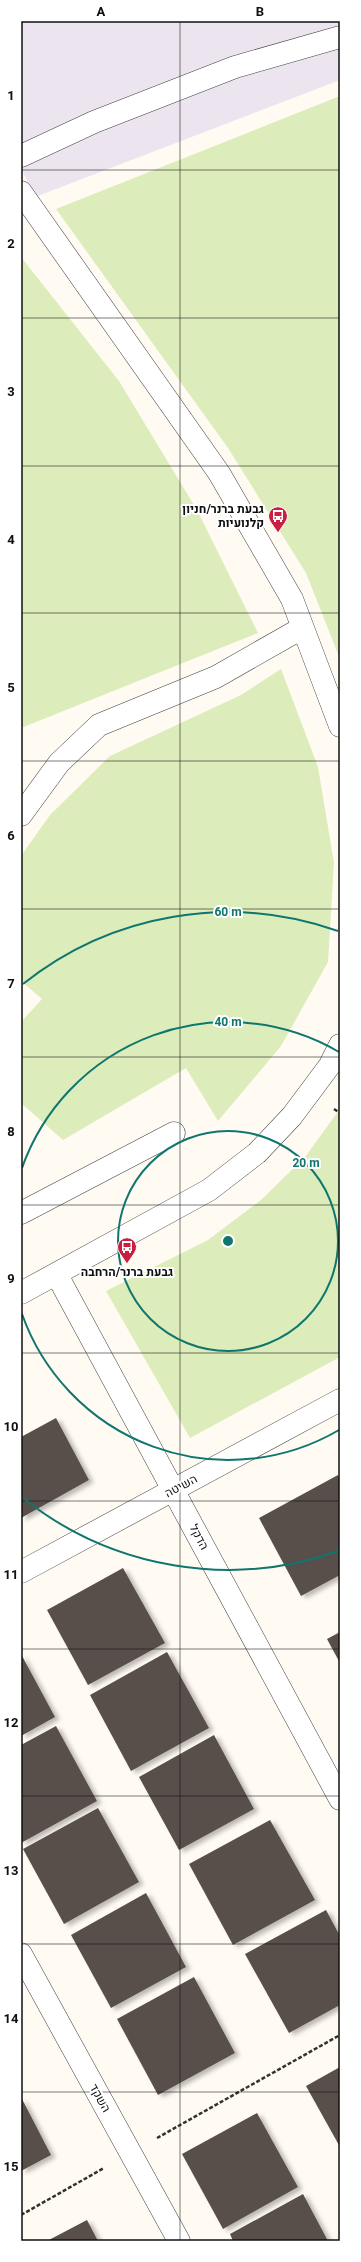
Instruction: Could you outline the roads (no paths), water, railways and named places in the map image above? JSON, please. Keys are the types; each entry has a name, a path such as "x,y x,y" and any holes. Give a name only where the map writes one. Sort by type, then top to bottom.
{"street":[{"path":"21,156 94,122 235,67 340,37"},
{"path":"21,192 219,473 292,599 340,726"},
{"path":"21,815 59,764 99,725 216,677 302,628"},
{"path":"21,1293 57,1275 209,1190 257,1153 292,1116 330,1065 340,1045"},
{"path":"21,1213 174,1133"},
{"name":"הדקל","path":"57,1275 340,1799"},
{"name":"השיטה","path":"21,1572 340,1400"},
{"name":"השקד","path":"21,1954 179,2241"}],"place":[{"name":"גבעת ברנר/חניון קלנועיות","path":"278,533"},
{"name":"גבעת ברנר/הרחבה","path":"127,1264"}]}
